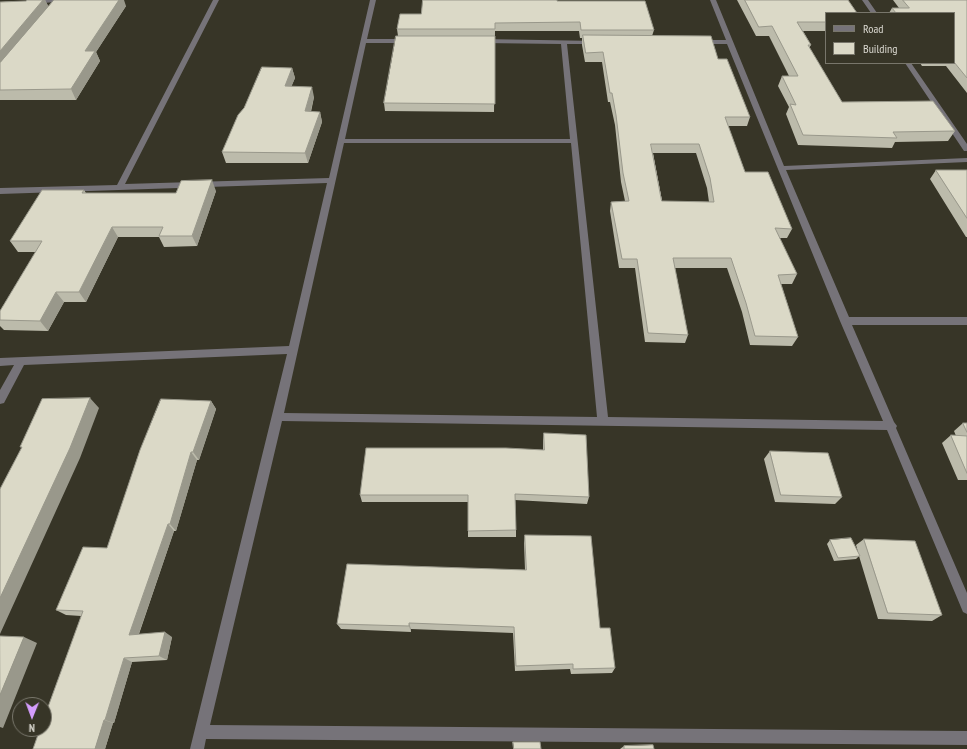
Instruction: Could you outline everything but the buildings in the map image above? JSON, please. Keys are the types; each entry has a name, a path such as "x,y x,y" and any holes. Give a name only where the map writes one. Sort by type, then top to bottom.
{"street":[{"path":"23,3 56,3 62,0"},
{"path":"120,187 216,0"},
{"path":"197,749 278,417 373,0"},
{"path":"713,0 845,322 892,426 967,608"},
{"path":"865,0 873,12"},
{"path":"364,41 412,41"},
{"path":"476,41 603,42"},
{"path":"564,42 603,422"},
{"path":"690,42 730,42"},
{"path":"909,64 967,149"},
{"path":"341,141 573,141"},
{"path":"782,168 967,160"},
{"path":"0,191 332,180"},
{"path":"845,322 967,321"},
{"path":"0,362 293,350"},
{"path":"0,400 21,361"},
{"path":"278,417 892,426"},
{"path":"201,732 967,738"}]}
